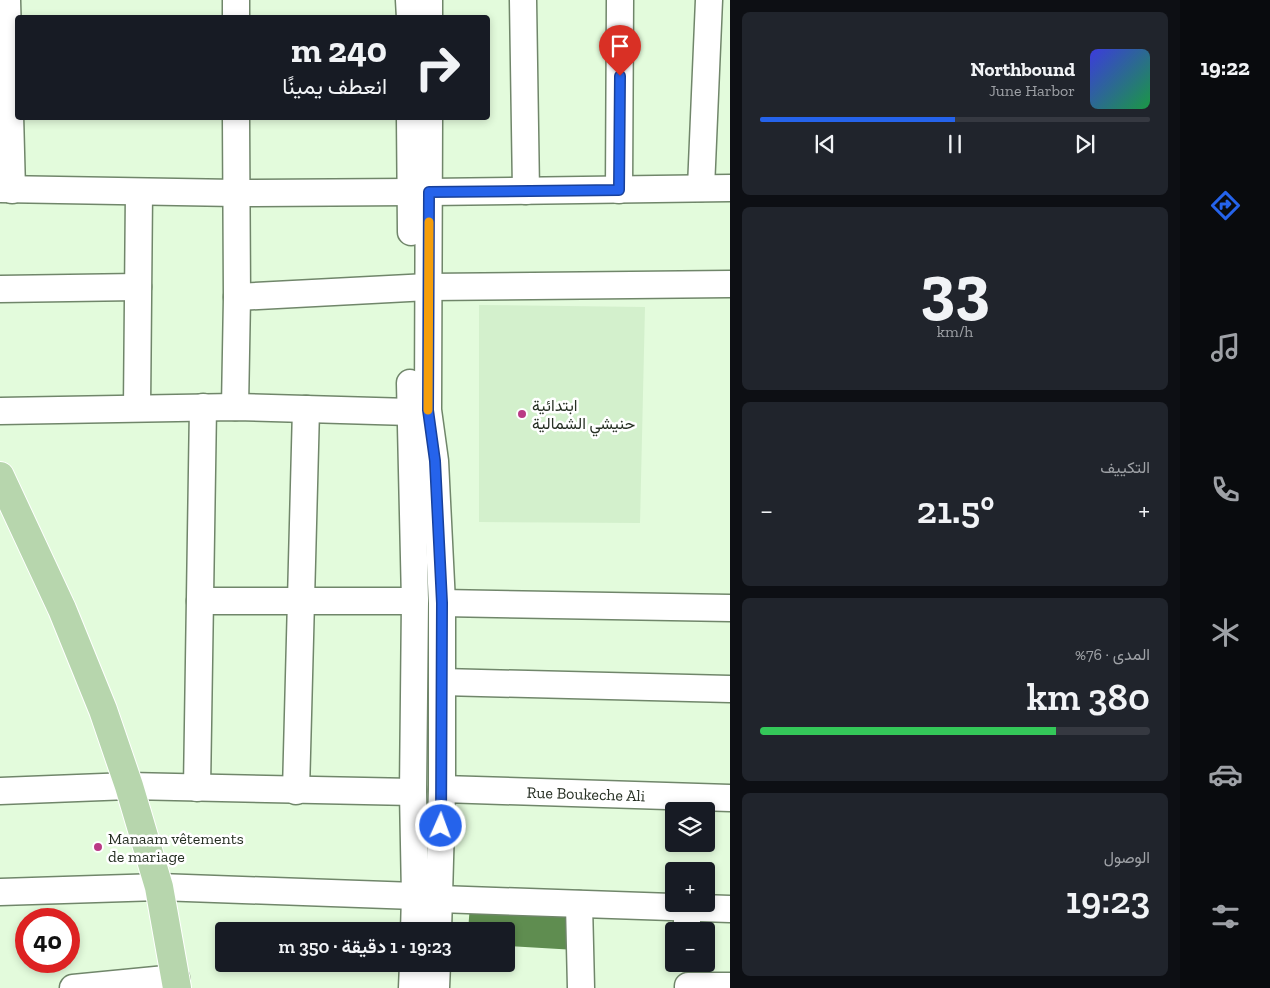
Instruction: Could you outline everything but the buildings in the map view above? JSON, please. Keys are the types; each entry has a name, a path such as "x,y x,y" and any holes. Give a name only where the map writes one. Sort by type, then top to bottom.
{"main road":[{"path":"0,476 62,609 103,710 129,786 159,888 176,983"}],"street":[{"path":"7,0 6,190 236,193 730,188"},
{"path":"236,0 236,15"},
{"path":"409,0 410,15"},
{"path":"429,0 429,15"},
{"path":"524,0 526,191"},
{"path":"619,190 620,0"},
{"path":"701,188 709,0"},
{"path":"235,407 237,298 236,120"},
{"path":"410,120 420,192"},
{"path":"429,120 420,192 419,411 412,792 427,898 435,922"},
{"path":"138,408 139,192"},
{"path":"237,298 420,288 730,284"},
{"path":"0,289 138,287"},
{"path":"0,411 235,407 419,411"},
{"path":"197,788 203,408"},
{"path":"296,791 306,409"},
{"path":"418,922 427,898 442,789 442,603 435,461 419,411"},
{"path":"200,601 415,600"},
{"path":"442,603 730,608"},
{"path":"442,682 730,689"},
{"path":"0,791 129,786 412,792"},
{"name":"Rue Boukeche Ali","path":"442,789 730,798"},
{"path":"0,892 159,888 427,898 579,904 687,919 730,908"},
{"path":"579,904 581,988"},
{"path":"412,988 413,972"},
{"path":"436,988 437,972"},
{"path":"688,979 730,986"},
{"path":"73,988 176,983"}],"shaded area":[{"path":"479,305 645,307 640,523 479,522"}],"slow traffic":[{"path":"428,410 429,222"}],"place":[{"name":"ابتدائية حنيشي الشمالية","path":"522,414"},
{"name":"Manaam vêtements de mariage","path":"98,847"}],"route":[{"path":"441,826 442,603 435,461 428,410 429,192 619,190 620,76"}]}
